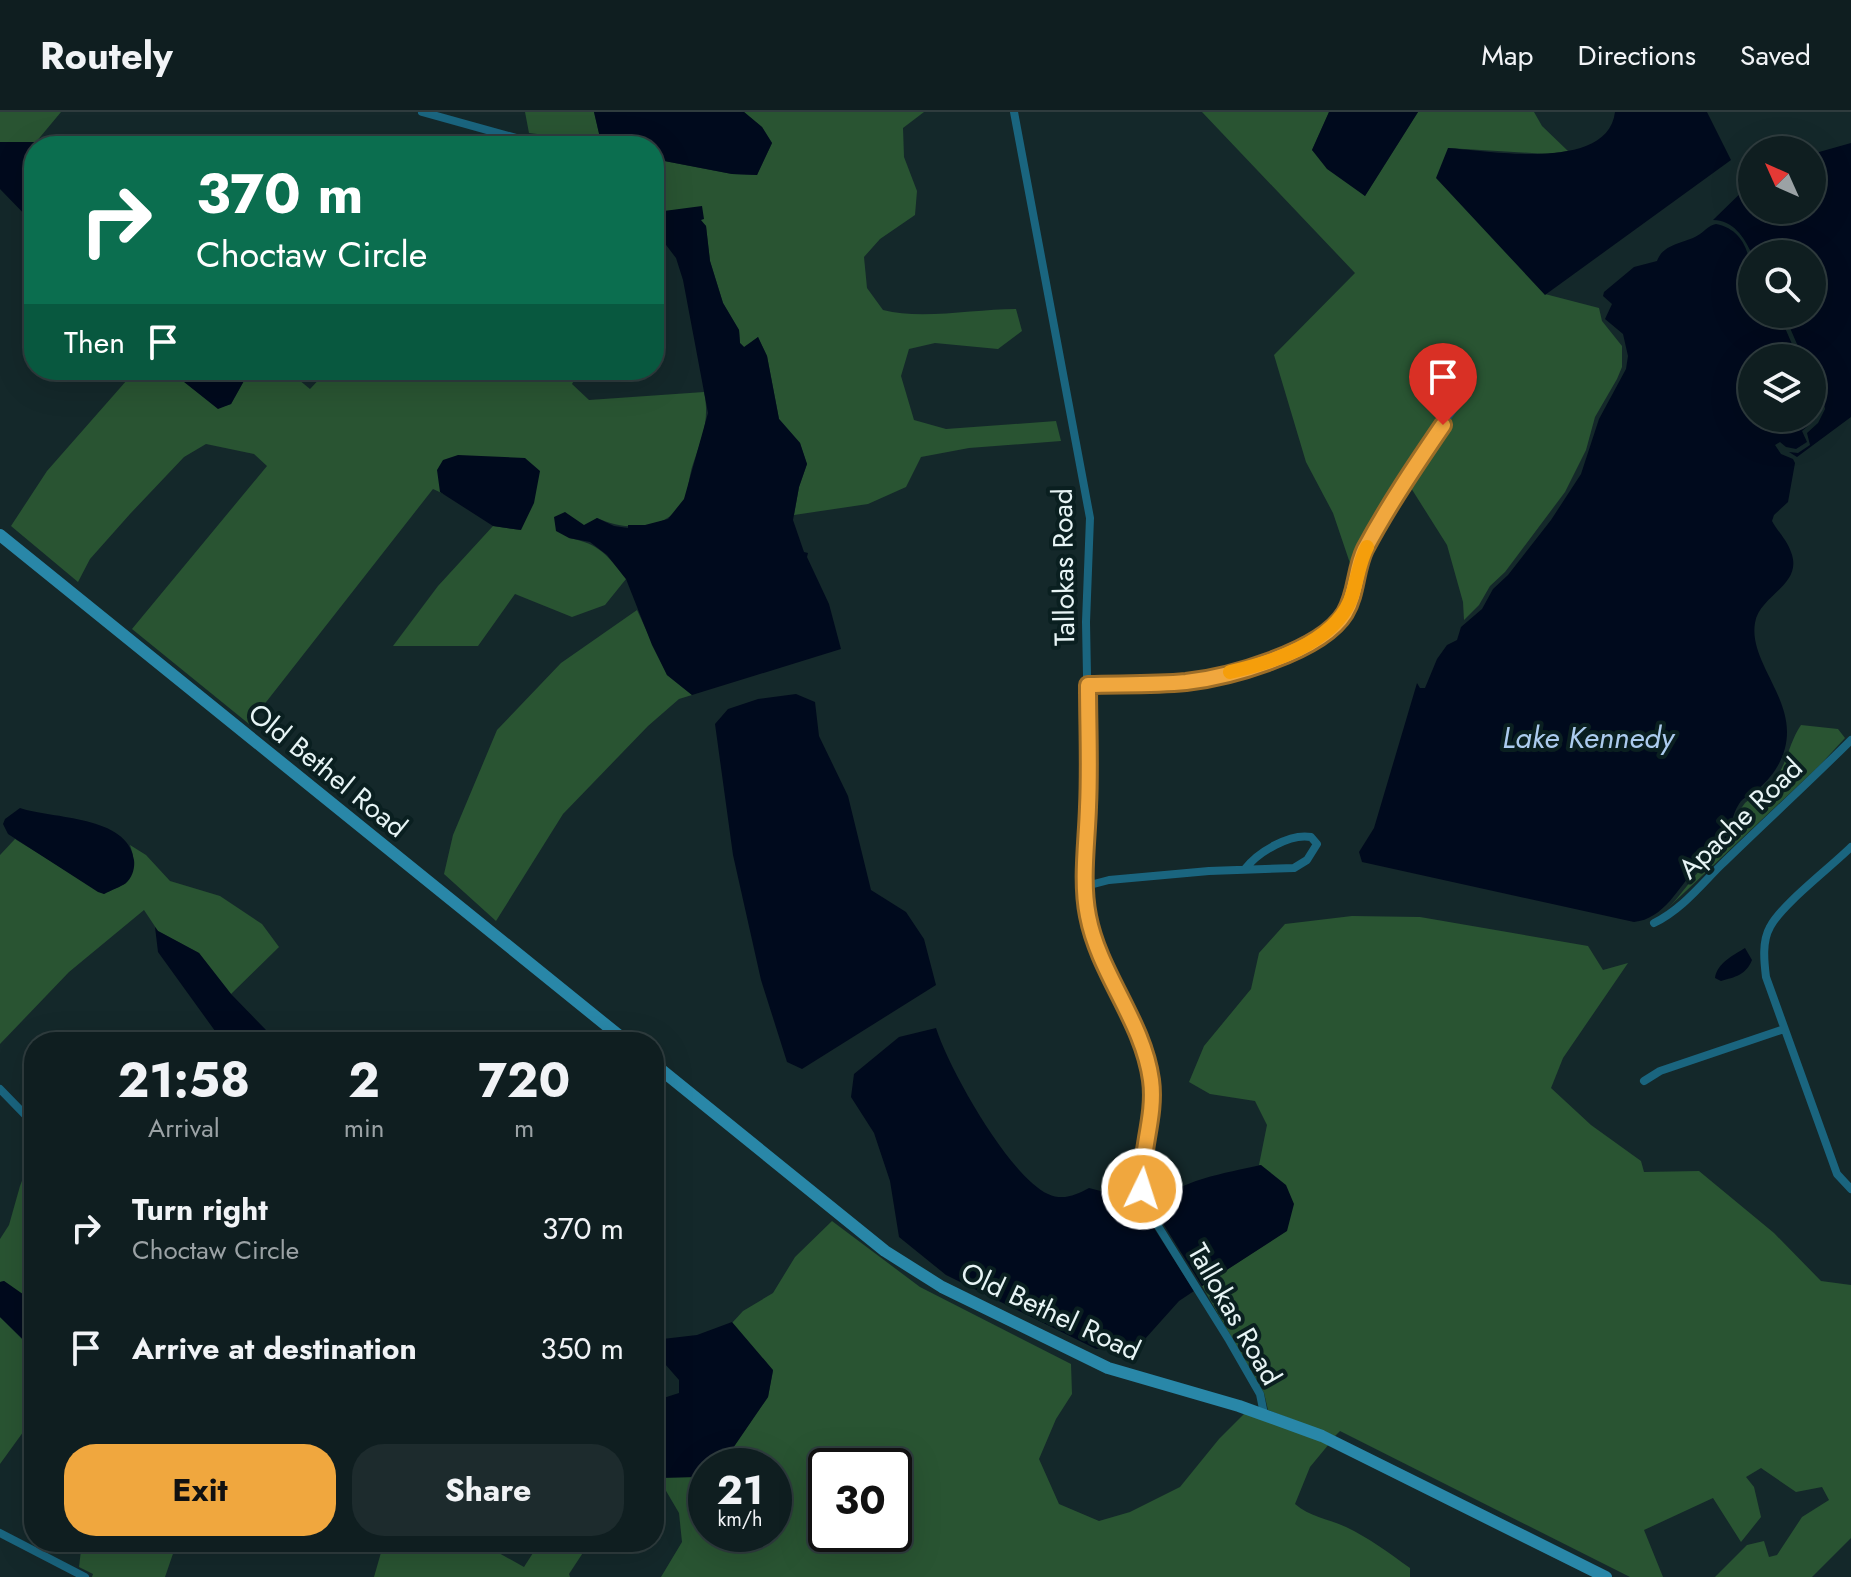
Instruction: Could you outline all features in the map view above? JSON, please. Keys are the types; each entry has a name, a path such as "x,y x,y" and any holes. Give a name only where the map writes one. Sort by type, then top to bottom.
{"street":[{"path":"422,112 509,136"},
{"name":"Tallokas Road","path":"1014,112 1086,489 1090,541 1086,622 1089,783 1087,914 1092,934 1140,1037 1151,1077 1151,1109 1141,1180 1148,1210 1260,1394 1264,1414"},
{"path":"1088,685 1203,679 1281,655 1326,631 1344,614 1352,598 1363,553 1392,500 1469,386"},
{"name":"Old Bethel Road","path":"0,535 615,1032"},
{"name":"Apache Road","path":"1654,923 1686,900 1851,740"},
{"path":"1086,886 1109,880 1298,866 1314,852 1316,841 1305,835 1293,837 1256,857 1245,869"},
{"path":"1851,847 1769,927 1765,946 1766,977 1784,1029 1837,1174 1851,1189"},
{"path":"1843,855 1851,863"},
{"path":"1644,1081 1660,1071 1784,1029"},
{"name":"Old Bethel Road","path":"664,1072 885,1251 918,1273 1108,1368 1264,1414 1322,1436 1606,1577"},
{"path":"0,1089 24,1114"},
{"path":"0,1533 24,1545"},
{"path":"37,1552 85,1577"}],"green space":[{"path":"0,112 61,112 41,136 24,136 24,142 0,142"},
{"path":"525,112 594,112 600,136 553,136 529,133"},
{"path":"744,112 924,112 903,128 904,157 917,191 915,215 880,239 864,257 867,288 883,310 898,313 1016,309 1022,331 998,349 935,343 909,349 901,376 914,420 946,429 1056,421 1061,441 969,448 921,457 906,487 868,504 794,515 807,464 800,443 779,419 767,356 758,337 745,348 740,343 739,330 723,303 710,261 706,226 688,210 664,211 664,161 732,174 757,175 772,143 762,127"},
{"path":"1202,112 1329,112 1312,150 1365,196 1418,112 1534,112 1542,126 1568,151 1548,154 1448,148 1545,294 1599,308 1602,321 1622,346 1622,367 1595,417 1586,450 1565,492 1505,572 1490,586 1479,605 1464,620 1463,602 1447,545 1411,488 1355,578 1333,513 1306,462 1274,355 1355,273"},
{"path":"127,380 182,380 218,408 231,404 244,380 299,380 310,389 319,380 574,380 572,384 589,400 704,392 706,402 702,437 686,496 677,510 667,518 645,526 620,525 597,518 569,538 602,552 626,579 605,605 572,617 515,594 478,646 393,646 438,586 493,526 521,530 433,489 249,724 132,629 267,466 254,454 206,444 184,457 90,559 78,582 11,526 47,471"},
{"path":"637,610 667,675 692,695 679,699 648,726 563,814 496,921 444,874 453,835 497,730 561,663"},
{"path":"1801,725 1838,729 1845,738 1669,907 1728,843 1745,803 1778,775"},
{"path":"15,839 104,894 126,883 133,855 130,845 146,855 170,881 220,896 262,924 279,947 231,994 199,953 158,931 144,910 69,972 0,1044 0,855"},
{"path":"1352,916 1420,917 1588,946 1603,970 1628,963 1563,1058 1551,1088 1591,1125 1641,1161 1644,1172 1699,1171 1774,1233 1821,1281 1851,1285 1851,1538 1812,1577 1715,1577 1747,1545 1764,1541 1769,1557 1777,1555 1802,1517 1829,1500 1822,1487 1796,1492 1761,1468 1746,1477 1754,1487 1761,1517 1741,1542 1713,1498 1644,1530 1663,1577 1630,1577 1340,1431 1335,1436 1268,1410 1264,1393 1202,1286 1286,1231 1259,1165 1267,1125 1255,1101 1210,1094 1189,1082 1204,1046 1251,989 1259,953 1285,924"},
{"path":"24,1176 24,1295 4,1281 0,1282 0,1239 9,1225"},
{"path":"832,1221 920,1287 1071,1364 1072,1394 1056,1419 1039,1459 1059,1504 1099,1521 1130,1512 1180,1487 1245,1413 1329,1444 1310,1467 1295,1504 1371,1541 1410,1568 1410,1577 661,1577 682,1542 679,1513 664,1487 664,1478 688,1477 688,1552 792,1552 792,1448 733,1448 768,1397 773,1371 732,1323 743,1311 773,1293 795,1257"},
{"path":"0,1317 24,1341 24,1431 0,1464"},
{"path":"81,1552 174,1552 165,1577 92,1577 93,1574 79,1567"},
{"path":"381,1552 497,1552 524,1567 534,1552 583,1552 570,1577 374,1577"}],"water":[{"path":"594,112 744,112 762,127 772,143 757,175 732,174 664,161 664,136 600,136"},
{"path":"1329,112 1418,112 1365,196 1327,169 1312,150"},
{"path":"1615,112 1707,112 1731,160 1545,295 1436,178 1448,148 1517,154 1570,151 1592,143 1608,131"},
{"path":"0,142 24,142 24,214 0,189"},
{"path":"1851,143 1851,417 1797,457 1789,452 1798,453 1810,445 1808,432 1826,432 1826,344 1797,344 1790,328 1826,328 1826,240 1743,240 1732,226 1713,220 1738,196 1738,224 1826,224 1826,150"},
{"path":"702,206 704,219 701,220 706,226 710,261 723,303 739,330 740,343 744,347 758,337 767,356 779,419 800,443 807,464 793,520 804,552 808,553 807,557 829,604 841,649 692,695 667,675 626,579 607,555 590,542 569,538 556,531 554,517 565,512 584,525 597,518 628,528 628,525 645,525 668,519 684,499 708,413 683,280 676,258 664,242 664,211"},
{"name":"Lake Kennedy","path":"1716,224 1729,229 1741,240 1738,240 1738,328 1785,328 1792,344 1738,344 1738,432 1802,432 1807,442 1796,449 1780,442 1775,445 1781,454 1795,463 1788,502 1772,521 1789,548 1793,563 1786,582 1764,605 1755,623 1757,649 1785,717 1785,749 1779,764 1764,783 1741,802 1723,842 1662,909 1645,920 1634,922 1362,862 1359,852 1374,828 1417,683 1420,688 1425,688 1437,659 1447,645 1457,640 1461,627 1482,609 1493,589 1508,575 1551,520 1581,474 1599,419 1626,369 1628,356 1623,334 1605,319 1612,304 1603,296 1604,292 1634,267 1657,261 1665,250"},
{"path":"182,380 244,380 231,404 218,409"},
{"path":"458,455 525,458 540,471 534,503 521,530 493,526 440,492 437,470 443,460"},
{"path":"796,694 815,702 819,736 848,796 871,890 906,912 924,939 936,985 802,1069 787,1062 761,980 733,855 715,724 728,709 758,699"},
{"path":"20,808 87,821 118,834 129,845 134,860 130,878 104,894 98,892 8,834 3,824 5,819"},
{"path":"155,927 199,953 231,994 269,1032 216,1032 158,952"},
{"path":"1745,948 1752,960 1747,969 1726,980 1715,978 1722,964"},
{"path":"936,1028 982,1120 1016,1166 1048,1194 1064,1197 1089,1188 1124,1197 1145,1214 1194,1291 1179,1301 1136,1349 1096,1349 946,1275 899,1237 890,1181 874,1133 851,1097 854,1074 899,1037"},
{"path":"1261,1165 1286,1185 1294,1204 1287,1231 1202,1286 1152,1206 1189,1184"},
{"path":"4,1281 24,1295 24,1340 0,1317 0,1282"},
{"path":"732,1322 773,1370 768,1397 733,1448 688,1448 688,1477 664,1478 664,1398 679,1393 679,1380 664,1364 664,1339 697,1335"}],"slow traffic":[{"path":"1230,672 1281,655 1316,639 1335,625 1352,598 1367,547"}],"route":[{"path":"1142,1189 1151,1109 1151,1077 1144,1047 1095,942 1087,914 1088,685 1203,679 1246,668 1316,639 1344,614 1352,598 1363,553 1392,500 1443,425"}]}
